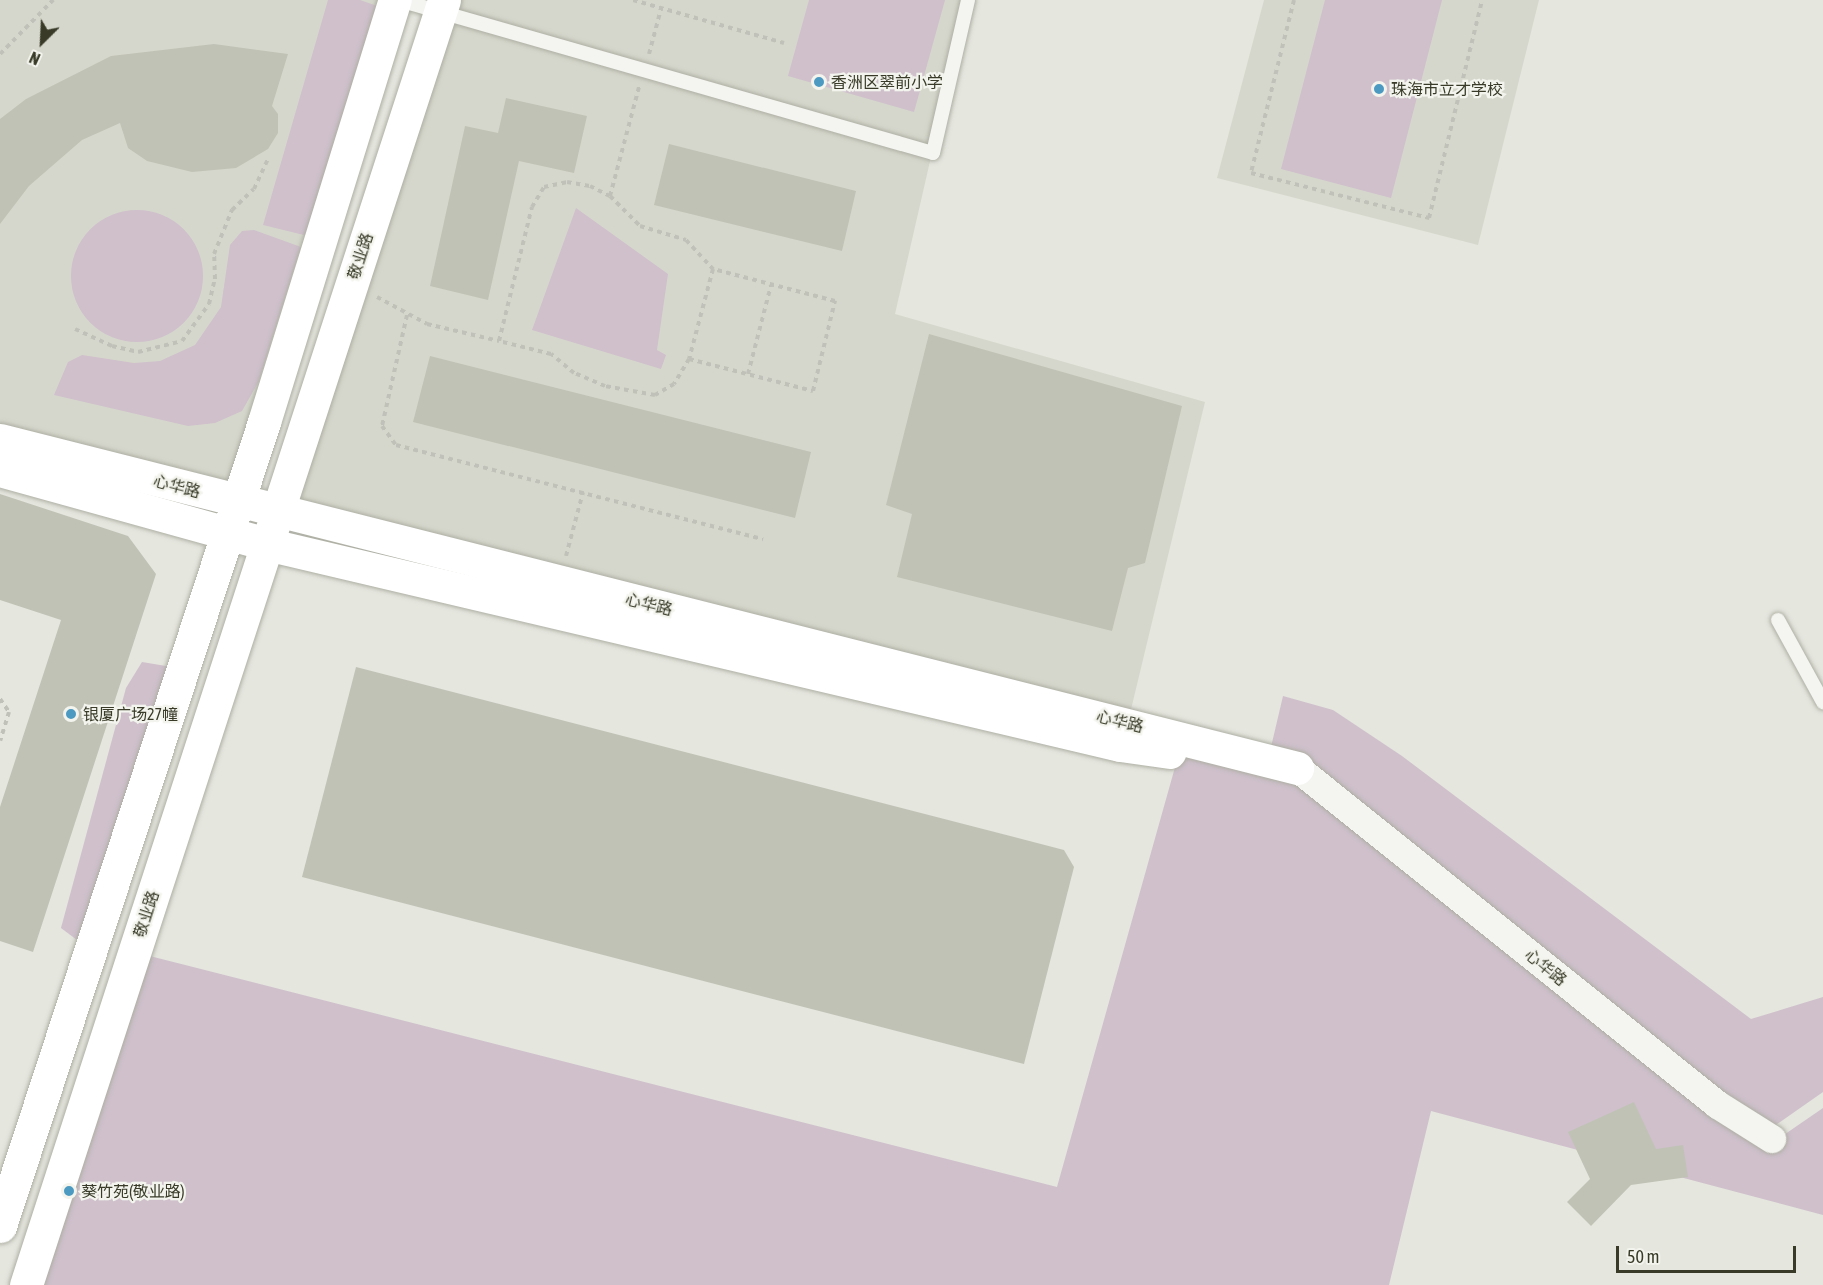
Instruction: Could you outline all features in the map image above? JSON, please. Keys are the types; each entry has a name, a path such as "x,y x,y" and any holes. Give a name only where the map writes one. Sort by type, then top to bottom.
{"street":[{"path":"0,1226 238,502 397,0"},
{"name":"敬业路","path":"26,1285 442,6"},
{"name":"心华路","path":"0,440 1297,768 1718,1105 1772,1139"},
{"name":"心华路","path":"0,470 266,544 1120,745 1297,768"}],"lane":[{"path":"397,0 442,6 644,70 933,153 968,0"},
{"path":"1778,620 1823,702"}],"path":[{"path":"0,54 53,0"},
{"path":"633,0 784,43"},
{"path":"1294,0 1251,173 1429,218 1482,0"},
{"path":"610,196 661,9"},
{"path":"75,329 112,346 138,352 182,341 210,303 215,279 214,254 232,210 254,189 269,158"},
{"path":"499,341 532,207 544,187 567,182 590,186 610,196 640,226 687,240 713,269 835,301 813,391 689,359"},
{"path":"353,278 407,315 427,324 550,354 574,373 605,386 655,395 674,384 689,359 713,269"},
{"path":"748,374 771,285"},
{"path":"407,315 382,426 396,445 763,539"},
{"path":"559,582 583,492"},
{"path":"0,699 9,712 0,741"}],"shaded area":[{"path":"0,0 394,0 237,501 0,437"},
{"path":"328,0 360,0 383,8 312,237 263,225"},
{"path":"445,0 967,0 895,314 1205,402 1128,722 278,512"},
{"path":"809,0 945,0 914,112 788,76"},
{"name":"珠海市立才学校","path":"1264,0 1539,0 1478,245 1217,178"},
{"path":"1325,0 1442,0 1391,198 1281,169"},
{"path":"576,208 668,274 657,350 666,355 661,369 532,330"},
{"path":"137,210 162,215 184,229 198,251 203,276 198,301 184,323 162,337 137,342 112,337 90,323 76,301 71,276 76,251 90,229 112,215"},
{"path":"254,230 301,247 259,381 242,411 215,423 188,426 54,395 68,362 82,355 134,363 160,361 195,345 221,307 230,245 242,231"},
{"path":"142,662 172,667 77,940 61,928 126,688"},
{"path":"1283,696 1333,710 1402,756 1751,1019 1823,997 1823,1092 1773,1127 1726,1099 1271,747"},
{"path":"1179,753 1297,768 1772,1143 1823,1108 1823,1215 1431,1111 1389,1285 26,1285 134,952 1057,1187"}],"building":[{"path":"214,44 288,54 272,106 278,114 278,133 268,149 236,168 192,172 147,161 128,148 120,123 82,140 29,186 0,224 0,119 26,99 111,56"},
{"path":"506,98 587,116 574,173 519,161 488,300 430,286 465,126 498,133"},
{"path":"669,144 856,191 842,251 654,205"},
{"path":"929,334 1182,406 1145,563 1128,568 1112,631 897,577 912,514 886,505"},
{"path":"430,356 811,452 795,518 413,422"},
{"name":"银厦广场27幢","path":"0,494 128,536 156,574 33,952 0,941 0,807 61,620 0,600"},
{"path":"356,667 1064,850 1074,867 1024,1064 302,877"},
{"path":"1634,1102 1656,1149 1683,1145 1688,1177 1631,1185 1591,1226 1567,1202 1590,1179 1568,1132"}],"place":[{"name":"香洲区翠前小学","path":"819,82"},
{"name":"珠海市立才学校","path":"1379,89"},
{"name":"银厦广场27幢","path":"71,714"},
{"name":"葵竹苑(敬业路)","path":"69,1191"}]}
